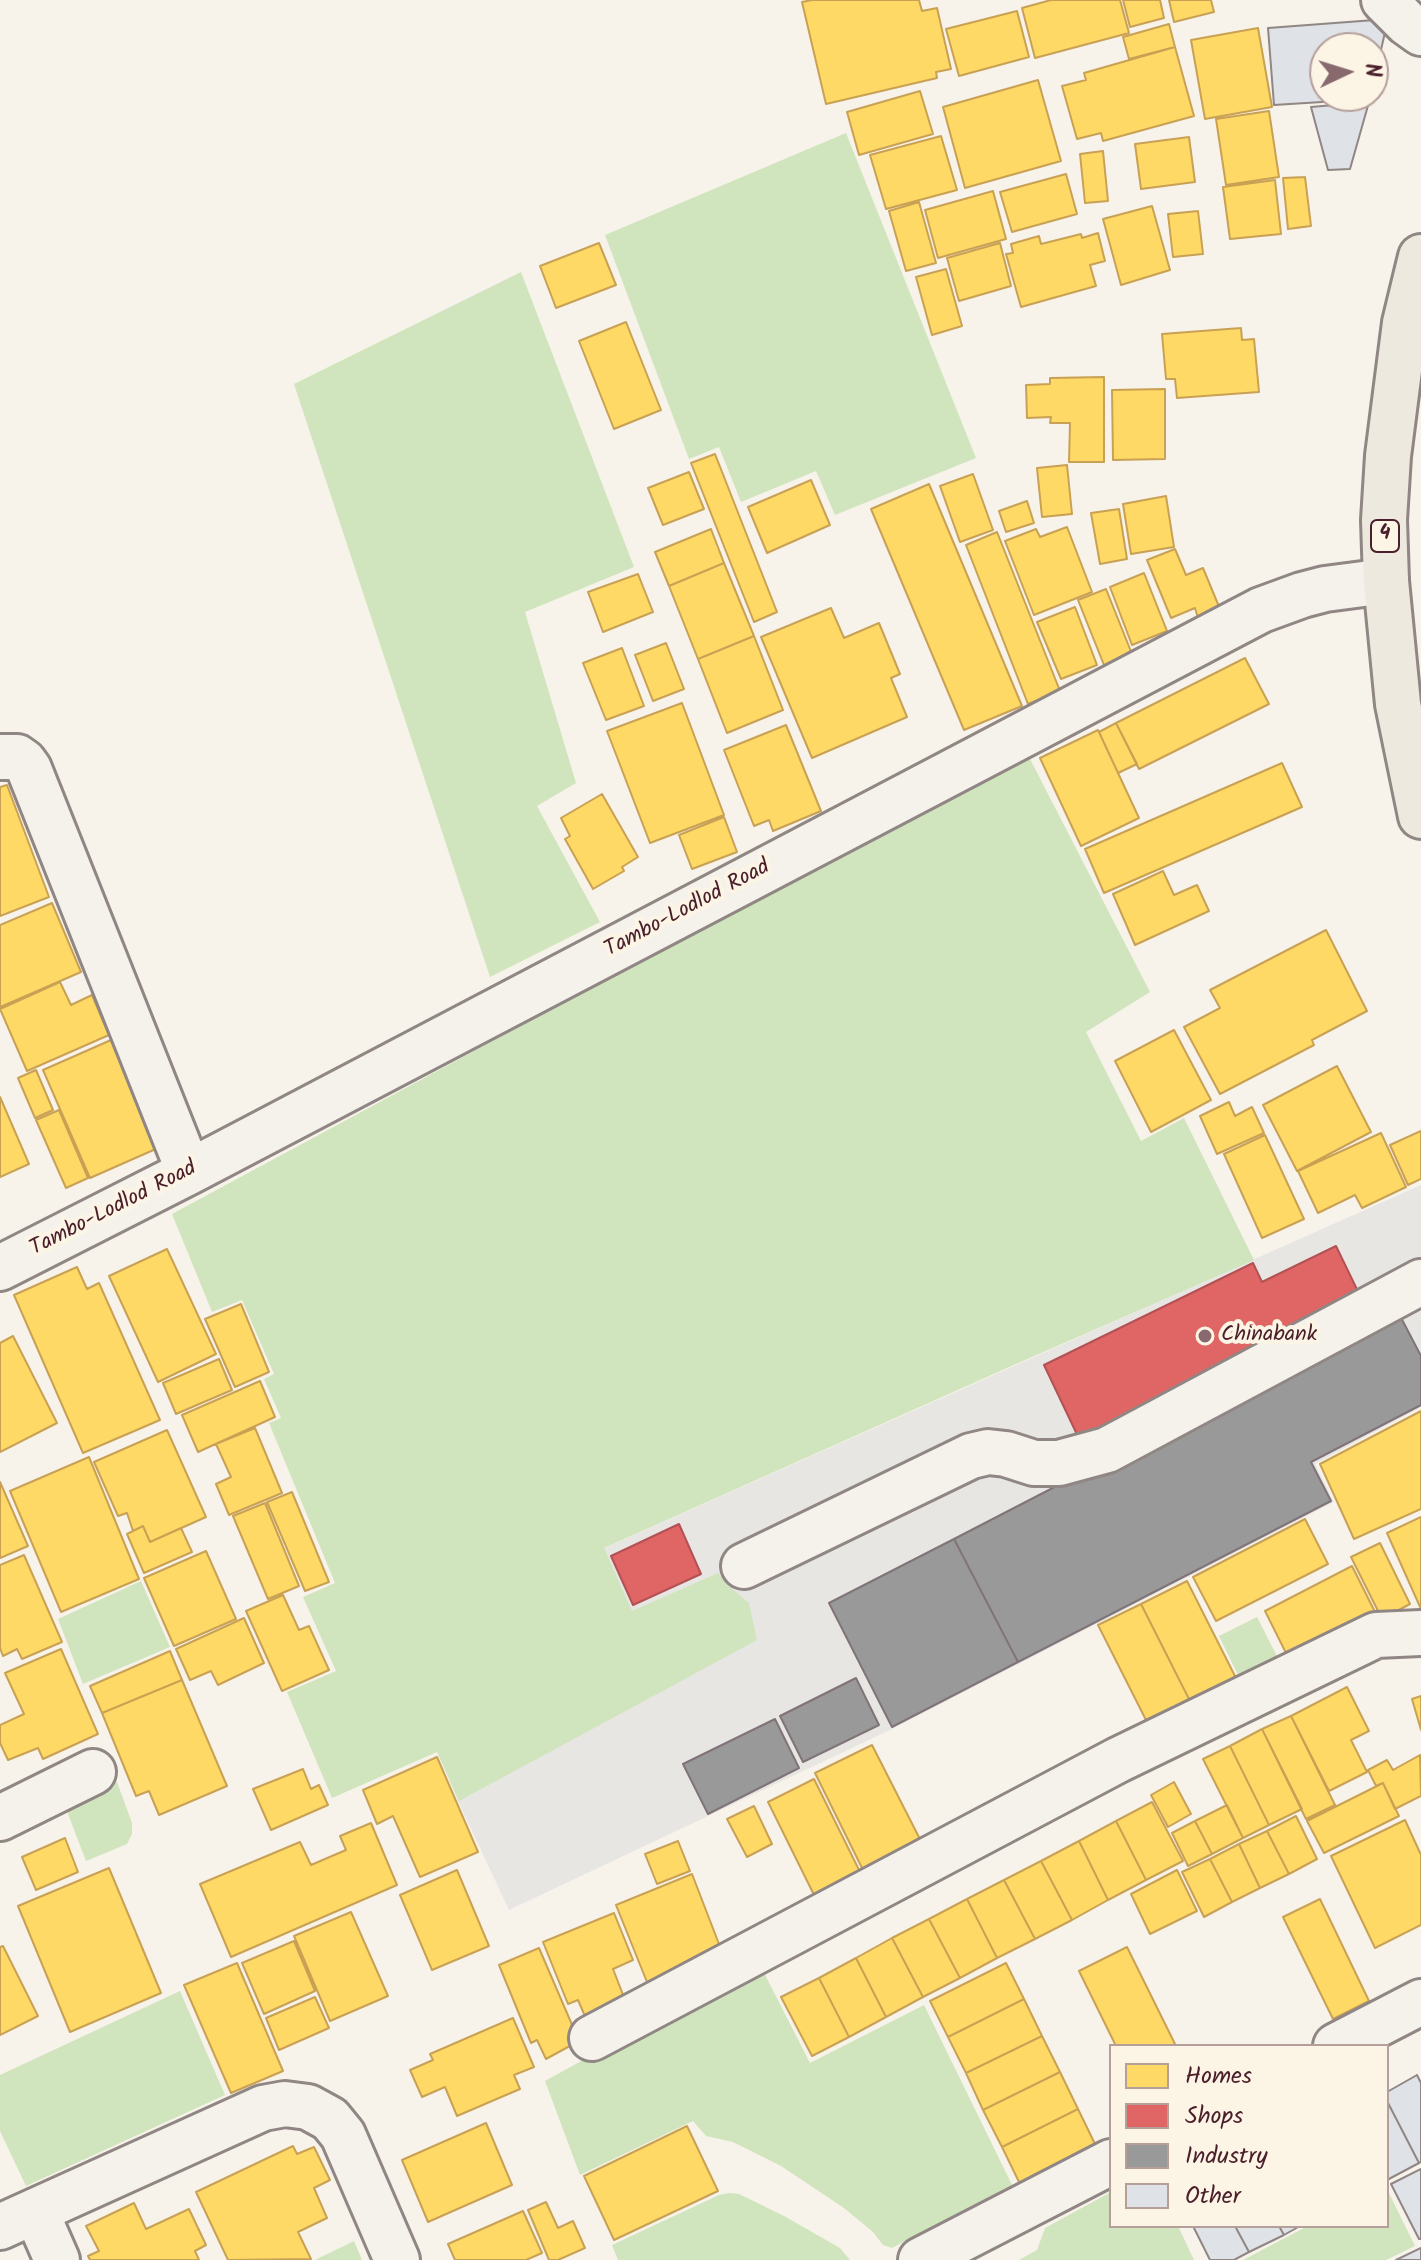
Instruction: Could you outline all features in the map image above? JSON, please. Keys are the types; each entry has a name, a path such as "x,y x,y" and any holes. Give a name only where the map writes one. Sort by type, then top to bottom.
{"highway":[{"name":"4","path":"1421,257 1405,323 1388,456 1384,520 1386,581 1398,704 1421,816"}],"street":[{"path":"1384,0 1421,33"},
{"name":"Tambo-Lodlod Road","path":"0,1268 1261,610 1302,595 1386,581"},
{"path":"0,757 17,757 29,769 189,1172"},
{"path":"744,1566 971,1456 988,1452 1034,1463 1059,1463 1107,1450 1421,1282"},
{"path":"592,2038 1118,1760 1376,1635 1421,1633"},
{"path":"0,1818 93,1772"},
{"path":"1340,2044 1421,2002"},
{"path":"57,2260 18,2220 263,2108 285,2104 308,2107 330,2119 343,2135 397,2260"},
{"path":"921,2260 1109,2163"}],"shaded area":[{"path":"1421,1185 1421,1407 1315,1464 1334,1502 890,1730 509,1910 458,1801 391,1643"}],"green space":[{"path":"846,133 976,458 835,515 816,471 741,502 719,447 689,459 605,235"},
{"path":"521,272 634,567 525,612 576,783 537,806 600,922 490,977 294,384"},
{"path":"1030,759 1150,992 1086,1032 1141,1141 1184,1118 1254,1260 604,1548 632,1611 718,1573 749,1603 757,1640 459,1801 437,1752 332,1798 287,1692 336,1671 303,1597 335,1583 269,1423 281,1418 264,1379 274,1374 242,1300 212,1312 172,1214 682,939"},
{"path":"141,1581 170,1647 83,1684 58,1619"},
{"path":"1257,1617 1280,1662 1241,1681 1219,1636"},
{"path":"110,1770 132,1823 132,1834 127,1844 86,1861 68,1814 71,1805"},
{"path":"759,1963 810,2063 924,2005 1012,2185 892,2248 883,2245 873,2232 844,2208 781,2166 733,2142 706,2136 693,2121 580,2175 545,2081"},
{"path":"180,1991 225,2095 26,2186 0,2131 0,2075"},
{"path":"729,2193 739,2194 784,2216 840,2248 850,2260 618,2260 612,2245"},
{"path":"1109,2193 1109,2228 1179,2228 1194,2260 1019,2260 1037,2250 1045,2228"},
{"path":"1389,2193 1415,2246 1386,2260 1243,2260 1304,2228 1389,2228"},
{"path":"354,2241 362,2260 315,2260"}],"building: Homes":[{"path":"919,0 922,11 937,8 951,69 936,72 937,78 826,104 802,2"},
{"path":"1051,0 1120,0 1129,33 1035,58 1022,8"},
{"path":"1123,0 1160,0 1164,18 1130,27"},
{"path":"1169,0 1211,0 1214,12 1174,22"},
{"path":"1017,11 1029,57 959,76 946,29"},
{"path":"1169,24 1175,47 1129,59 1123,37"},
{"path":"1258,28 1272,107 1205,119 1191,40"},
{"path":"1175,47 1194,116 1103,141 1101,133 1077,139 1062,86 1086,80 1084,73"},
{"path":"1038,80 1061,161 965,188 943,107"},
{"path":"920,91 933,134 859,155 847,112"},
{"path":"1269,111 1279,177 1226,185 1216,119"},
{"path":"941,136 957,190 886,209 870,155"},
{"path":"1189,137 1195,182 1141,189 1135,144"},
{"path":"1103,151 1108,201 1085,203 1080,154"},
{"path":"1066,174 1077,214 1012,232 1000,192"},
{"path":"1305,177 1311,226 1288,229 1283,178"},
{"path":"1275,180 1281,234 1230,239 1223,187"},
{"path":"993,191 1006,239 938,258 925,210"},
{"path":"919,202 936,263 906,271 889,211"},
{"path":"1152,206 1170,270 1121,285 1103,219"},
{"path":"1198,211 1203,254 1173,257 1168,214"},
{"path":"1098,233 1105,261 1090,265 1096,286 1021,307 1006,254 1013,253 1011,244 1039,236 1041,244"},
{"path":"599,243 616,285 556,308 540,266"},
{"path":"1000,243 1011,286 959,301 947,258"},
{"path":"946,269 962,326 932,335 916,277"},
{"path":"626,322 661,410 614,429 579,341"},
{"path":"1241,328 1242,340 1254,339 1259,392 1177,398 1175,379 1166,379 1162,334"},
{"path":"1104,377 1104,462 1069,462 1070,423 1050,423 1051,417 1027,418 1026,385 1050,384 1050,378"},
{"path":"1165,389 1165,459 1113,460 1112,390"},
{"path":"715,454 777,612 754,622 691,463"},
{"path":"1067,465 1072,514 1042,517 1037,468"},
{"path":"689,472 704,509 663,525 648,488"},
{"path":"973,474 993,530 960,542 940,486"},
{"path":"811,480 830,525 767,553 748,507"},
{"path":"929,484 1022,706 964,730 871,509"},
{"path":"1166,496 1174,547 1131,554 1123,504"},
{"path":"1027,501 1034,523 1006,532 999,511"},
{"path":"1119,509 1127,559 1100,564 1091,513"},
{"path":"1067,527 1092,592 1034,615 1005,541 1036,529 1040,537"},
{"path":"711,529 724,563 669,586 655,552"},
{"path":"997,532 1060,691 1028,704 966,545"},
{"path":"1175,549 1186,575 1203,568 1220,609 1198,618 1195,608 1171,618 1147,560"},
{"path":"724,563 754,636 698,659 669,586"},
{"path":"1144,573 1167,631 1132,645 1110,587"},
{"path":"638,574 653,612 603,632 588,592"},
{"path":"1106,589 1136,664 1108,675 1078,600"},
{"path":"1075,607 1097,665 1061,679 1037,622"},
{"path":"831,608 844,638 879,623 900,674 891,678 907,717 812,758 761,637"},
{"path":"754,636 783,710 727,733 698,659"},
{"path":"666,643 684,689 653,701 635,655"},
{"path":"622,648 644,706 606,720 583,663"},
{"path":"1245,658 1269,704 1139,769 1116,723"},
{"path":"682,703 724,815 650,843 607,731"},
{"path":"1116,723 1137,764 1118,773 1099,732"},
{"path":"786,725 821,811 773,831 769,820 754,826 724,750"},
{"path":"1098,730 1139,818 1081,846 1040,758"},
{"path":"1282,763 1302,807 1104,893 1085,849"},
{"path":"7,785 49,897 0,916 0,787"},
{"path":"602,794 638,857 622,867 624,871 593,889 565,839 570,836 561,818"},
{"path":"724,817 737,852 692,869 679,835"},
{"path":"1163,871 1174,895 1197,885 1209,911 1135,945 1113,894"},
{"path":"52,903 81,972 0,1007 0,925"},
{"path":"1326,930 1367,1011 1312,1040 1314,1045 1220,1094 1184,1027 1220,1008 1210,990"},
{"path":"60,982 71,1005 92,995 109,1035 27,1071 0,1009"},
{"path":"1174,1030 1211,1100 1151,1132 1115,1061"},
{"path":"111,1040 158,1148 90,1178 43,1070"},
{"path":"1337,1066 1371,1132 1297,1171 1263,1105"},
{"path":"36,1070 53,1110 35,1118 18,1078"},
{"path":"0,1097 29,1164 0,1177"},
{"path":"1229,1102 1235,1116 1252,1107 1264,1133 1217,1154 1200,1116"},
{"path":"59,1110 88,1178 66,1188 36,1120"},
{"path":"1421,1131 1421,1179 1408,1185 1390,1145"},
{"path":"1381,1133 1406,1187 1362,1208 1355,1195 1318,1213 1298,1171"},
{"path":"1265,1135 1304,1219 1262,1238 1224,1154"},
{"path":"167,1249 216,1354 158,1382 109,1276"},
{"path":"77,1267 87,1289 99,1283 160,1420 83,1453 14,1295"},
{"path":"241,1304 269,1372 235,1387 205,1319"},
{"path":"13,1336 57,1423 0,1452 0,1343"},
{"path":"219,1359 232,1390 176,1414 163,1383"},
{"path":"260,1381 275,1417 198,1452 182,1415"},
{"path":"1421,1411 1421,1509 1354,1539 1320,1464"},
{"path":"255,1428 282,1493 229,1515 216,1484 231,1477 216,1444"},
{"path":"167,1430 206,1517 150,1542 143,1526 133,1531 127,1513 118,1516 94,1462"},
{"path":"89,1457 139,1579 61,1612 10,1491"},
{"path":"0,1482 28,1546 0,1558"},
{"path":"292,1492 329,1582 305,1591 267,1502"},
{"path":"265,1503 299,1586 268,1599 233,1516"},
{"path":"1421,1517 1421,1609 1387,1533"},
{"path":"1305,1519 1328,1564 1216,1621 1193,1577"},
{"path":"143,1526 150,1542 181,1528 192,1552 144,1573 127,1534"},
{"path":"1380,1543 1410,1604 1382,1619 1351,1557"},
{"path":"206,1551 236,1619 174,1646 144,1578"},
{"path":"24,1555 62,1642 22,1659 17,1649 3,1656 0,1648 0,1565"},
{"path":"1352,1566 1375,1612 1288,1657 1265,1611"},
{"path":"1187,1581 1238,1682 1192,1705 1141,1604"},
{"path":"283,1595 299,1630 309,1626 329,1670 282,1691 246,1611"},
{"path":"1141,1604 1192,1705 1149,1726 1098,1625"},
{"path":"244,1618 264,1663 218,1685 211,1671 190,1680 176,1649"},
{"path":"61,1649 98,1734 43,1759 38,1748 8,1760 0,1743 0,1725 24,1714 5,1673"},
{"path":"170,1651 182,1680 102,1713 90,1686"},
{"path":"182,1680 227,1786 159,1815 149,1791 136,1796 102,1713"},
{"path":"1347,1687 1369,1731 1351,1740 1367,1772 1329,1791 1291,1716"},
{"path":"1421,1696 1421,1730 1412,1699"},
{"path":"1291,1716 1335,1805 1306,1819 1262,1729"},
{"path":"1262,1729 1302,1809 1269,1825 1230,1746"},
{"path":"872,1745 925,1849 867,1878 815,1773"},
{"path":"1230,1746 1269,1825 1243,1838 1203,1759"},
{"path":"1420,1755 1421,1796 1395,1809 1383,1783 1376,1786 1368,1770 1387,1760 1393,1770"},
{"path":"437,1757 478,1852 420,1877 393,1816 377,1824 363,1790"},
{"path":"303,1769 311,1789 319,1785 328,1805 271,1830 253,1789"},
{"path":"814,1779 864,1880 818,1903 768,1802"},
{"path":"1174,1782 1191,1814 1168,1827 1151,1795"},
{"path":"1383,1783 1399,1816 1324,1853 1307,1821"},
{"path":"1152,1802 1183,1861 1146,1880 1116,1821"},
{"path":"1227,1805 1243,1838 1212,1854 1195,1821"},
{"path":"754,1806 772,1844 747,1857 727,1819"},
{"path":"1296,1816 1317,1859 1289,1874 1267,1831"},
{"path":"1405,1820 1421,1855 1421,1925 1375,1948 1331,1856"},
{"path":"1116,1821 1146,1880 1108,1900 1079,1841"},
{"path":"1195,1821 1212,1854 1188,1866 1172,1833"},
{"path":"371,1823 397,1885 231,1957 200,1884 300,1842 311,1865 346,1850 340,1836"},
{"path":"1267,1831 1289,1874 1260,1888 1239,1844"},
{"path":"65,1838 78,1872 36,1890 22,1857"},
{"path":"678,1841 690,1871 657,1884 645,1854"},
{"path":"1079,1841 1108,1900 1072,1920 1041,1861"},
{"path":"1239,1844 1260,1888 1232,1902 1210,1859"},
{"path":"1210,1859 1232,1902 1204,1917 1182,1872"},
{"path":"1041,1861 1072,1920 1035,1939 1004,1880"},
{"path":"109,1868 161,1993 70,2032 18,1906"},
{"path":"457,1870 489,1946 432,1970 400,1895"},
{"path":"1177,1870 1197,1911 1150,1934 1131,1894"},
{"path":"692,1874 724,1957 649,1987 616,1905"},
{"path":"1004,1880 1035,1939 997,1958 967,1899"},
{"path":"967,1899 997,1958 960,1978 929,1919"},
{"path":"1320,1899 1369,2001 1333,2019 1283,1917"},
{"path":"351,1912 388,1996 330,2021 294,1936"},
{"path":"614,1913 633,1960 613,1969 627,2005 587,2021 578,2000 568,2004 543,1942"},
{"path":"929,1919 960,1978 923,1997 892,1938"},
{"path":"892,1938 923,1997 886,2017 856,1958"},
{"path":"294,1941 315,1991 264,2014 242,1963"},
{"path":"3,1946 38,2016 0,2035 0,1947"},
{"path":"1127,1947 1175,2044 1115,2044 1079,1971"},
{"path":"539,1948 579,2041 546,2059 537,2040 531,2043 499,1965"},
{"path":"856,1958 886,2017 849,2037 819,1978"},
{"path":"237,1963 283,2071 231,2093 184,1985"},
{"path":"1006,1963 1024,1999 948,2037 930,2001"},
{"path":"819,1978 849,2037 812,2056 781,1997"},
{"path":"315,1997 329,2028 279,2050 266,2018"},
{"path":"1024,1999 1042,2036 966,2073 948,2037"},
{"path":"513,2018 534,2067 514,2075 520,2089 457,2116 445,2087 422,2097 410,2070 433,2060 430,2054"},
{"path":"1042,2036 1060,2072 983,2110 966,2073"},
{"path":"1060,2072 1078,2109 1002,2147 983,2110"},
{"path":"1078,2109 1096,2146 1020,2184 1002,2147"},
{"path":"486,2123 512,2185 428,2222 402,2160"},
{"path":"687,2126 718,2191 614,2240 584,2176"},
{"path":"293,2146 297,2154 314,2147 330,2180 314,2188 327,2218 298,2232 311,2259 228,2260 196,2192"},
{"path":"546,2202 558,2228 573,2221 585,2248 558,2260 549,2260 528,2210"},
{"path":"134,2203 146,2229 189,2209 206,2245 195,2251 199,2260 90,2260 88,2256 99,2251 86,2226"},
{"path":"523,2211 542,2253 526,2260 455,2260 448,2244"}],"building: Shops":[{"name":"Chinabank","path":"1336,1246 1365,1306 1082,1445 1044,1365 1253,1263 1262,1282"},
{"path":"679,1524 701,1574 633,1605 611,1556"}],"building: Industry":[{"path":"1397,1310 1421,1356 1421,1405 1311,1462 1331,1501 1018,1662 954,1539"},
{"path":"954,1539 1018,1662 892,1727 829,1603"},
{"path":"856,1678 879,1725 803,1762 780,1716"},
{"path":"775,1719 799,1768 708,1814 683,1764"}],"building: Other":[{"path":"1388,19 1385,32 1309,32 1309,103 1274,105 1268,28"},
{"path":"1312,112 1366,112 1350,169 1328,170"},
{"path":"1417,2075 1421,2083 1419,2163 1389,2105 1389,2091"},
{"path":"1389,2105 1419,2163 1389,2179"},
{"path":"1421,2169 1421,2239 1419,2239 1391,2184"},
{"path":"1194,2228 1236,2228 1249,2252 1234,2260 1210,2260"},
{"path":"1236,2228 1280,2228 1284,2235 1249,2252"},
{"path":"1280,2228 1296,2228 1284,2235"},
{"path":"1421,2248 1421,2260 1396,2260"}],"place":[{"name":"Chinabank","path":"1205,1336"}]}
